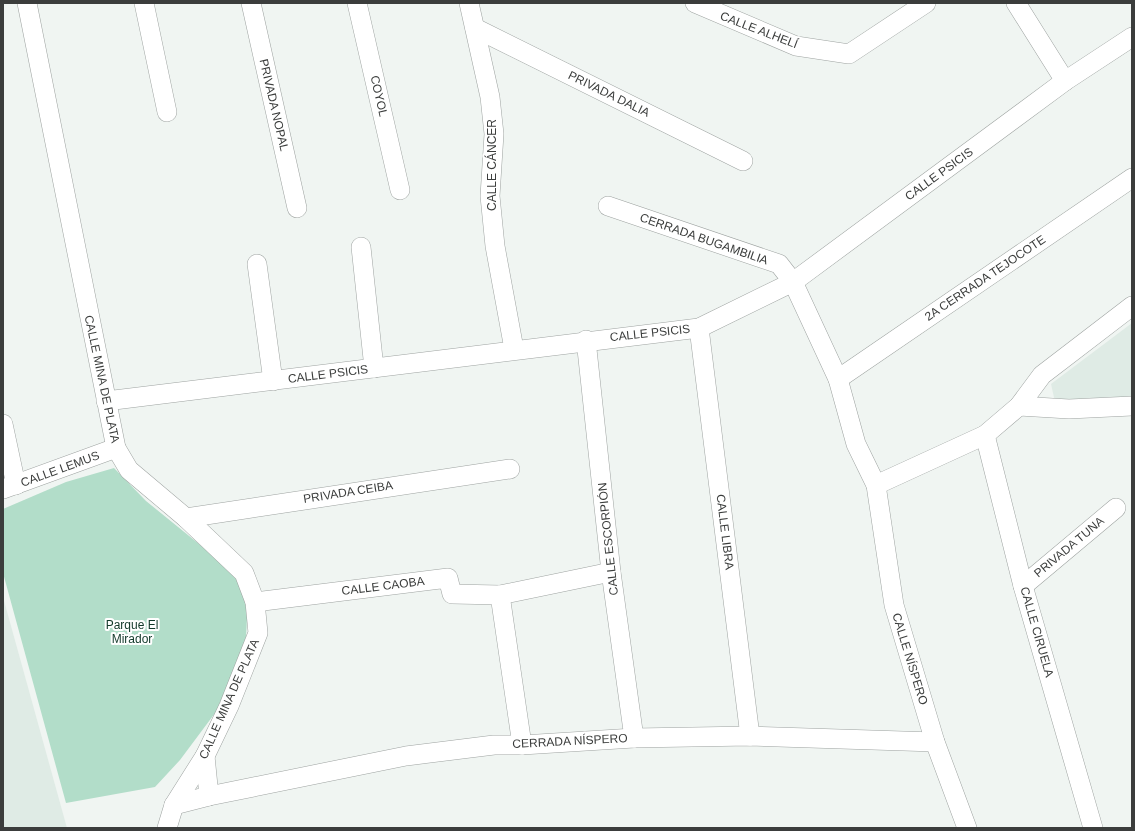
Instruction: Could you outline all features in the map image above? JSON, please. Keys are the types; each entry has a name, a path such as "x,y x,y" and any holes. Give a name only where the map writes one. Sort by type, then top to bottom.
{"street":[{"name":"CALLE MINA DE PLATA","path":"27,3 116,448 129,470 186,518 244,573 255,602 258,633 229,706 205,756 174,805 167,828"},
{"path":"144,3 167,112"},
{"name":"PRIVADA NOPAL","path":"251,3 297,208"},
{"name":"COYOL","path":"357,3 400,190"},
{"name":"CALLE CÁNCER","path":"469,3 492,112 494,134 490,196 495,246 514,349"},
{"name":"CALLE ALHELÍ","path":"695,3 796,46 849,54 926,3"},
{"path":"1016,3 1065,81"},
{"name":"PRIVADA DALIA","path":"475,28 743,161"},
{"name":"CALLE PSICIS","path":"106,401 273,381 586,340 699,328 793,282 1065,81 1132,37"},
{"name":"2A CERRADA TEJOCOTE","path":"838,379 1132,178"},
{"name":"CERRADA BUGAMBILIA","path":"608,206 779,264 793,282 838,379"},
{"path":"361,247 374,368"},
{"path":"257,264 273,381"},
{"path":"876,485 985,435 1019,406 1042,375 1132,306"},
{"name":"CALLE LIBRA","path":"699,328 750,736"},
{"name":"CALLE ESCORPIÓN","path":"586,340 611,572 634,738"},
{"name":"CALLE NÍSPERO","path":"838,379 856,444 876,485 894,605 935,742 967,828"},
{"path":"1019,406 1069,409 1132,406"},
{"path":"3,424 10,487"},
{"name":"CALLE CIRUELA","path":"985,435 1023,586 1093,828"},
{"name":"CALLE LEMUS","path":"10,487 116,448"},
{"name":"PRIVADA CEIBA","path":"186,518 510,469"},
{"name":"PRIVADA TUNA","path":"1023,586 1116,508"},
{"path":"522,745 500,595 611,572"},
{"name":"CALLE CAOBA","path":"255,602 448,578 452,594 500,595"},
{"name":"CERRADA NÍSPERO","path":"174,805 209,796 406,756 494,744 522,745 634,738 750,736 935,742"},
{"path":"205,756 209,796"}],"shaded area":[{"path":"1132,323 1132,398 1055,402 1051,384"},
{"path":"3,597 67,828 3,828"}],"green space":[{"name":"Parque El Mirador","path":"114,468 146,501 236,574 248,600 246,637 227,697 180,760 155,787 66,803 3,573 3,509 66,482"}]}
